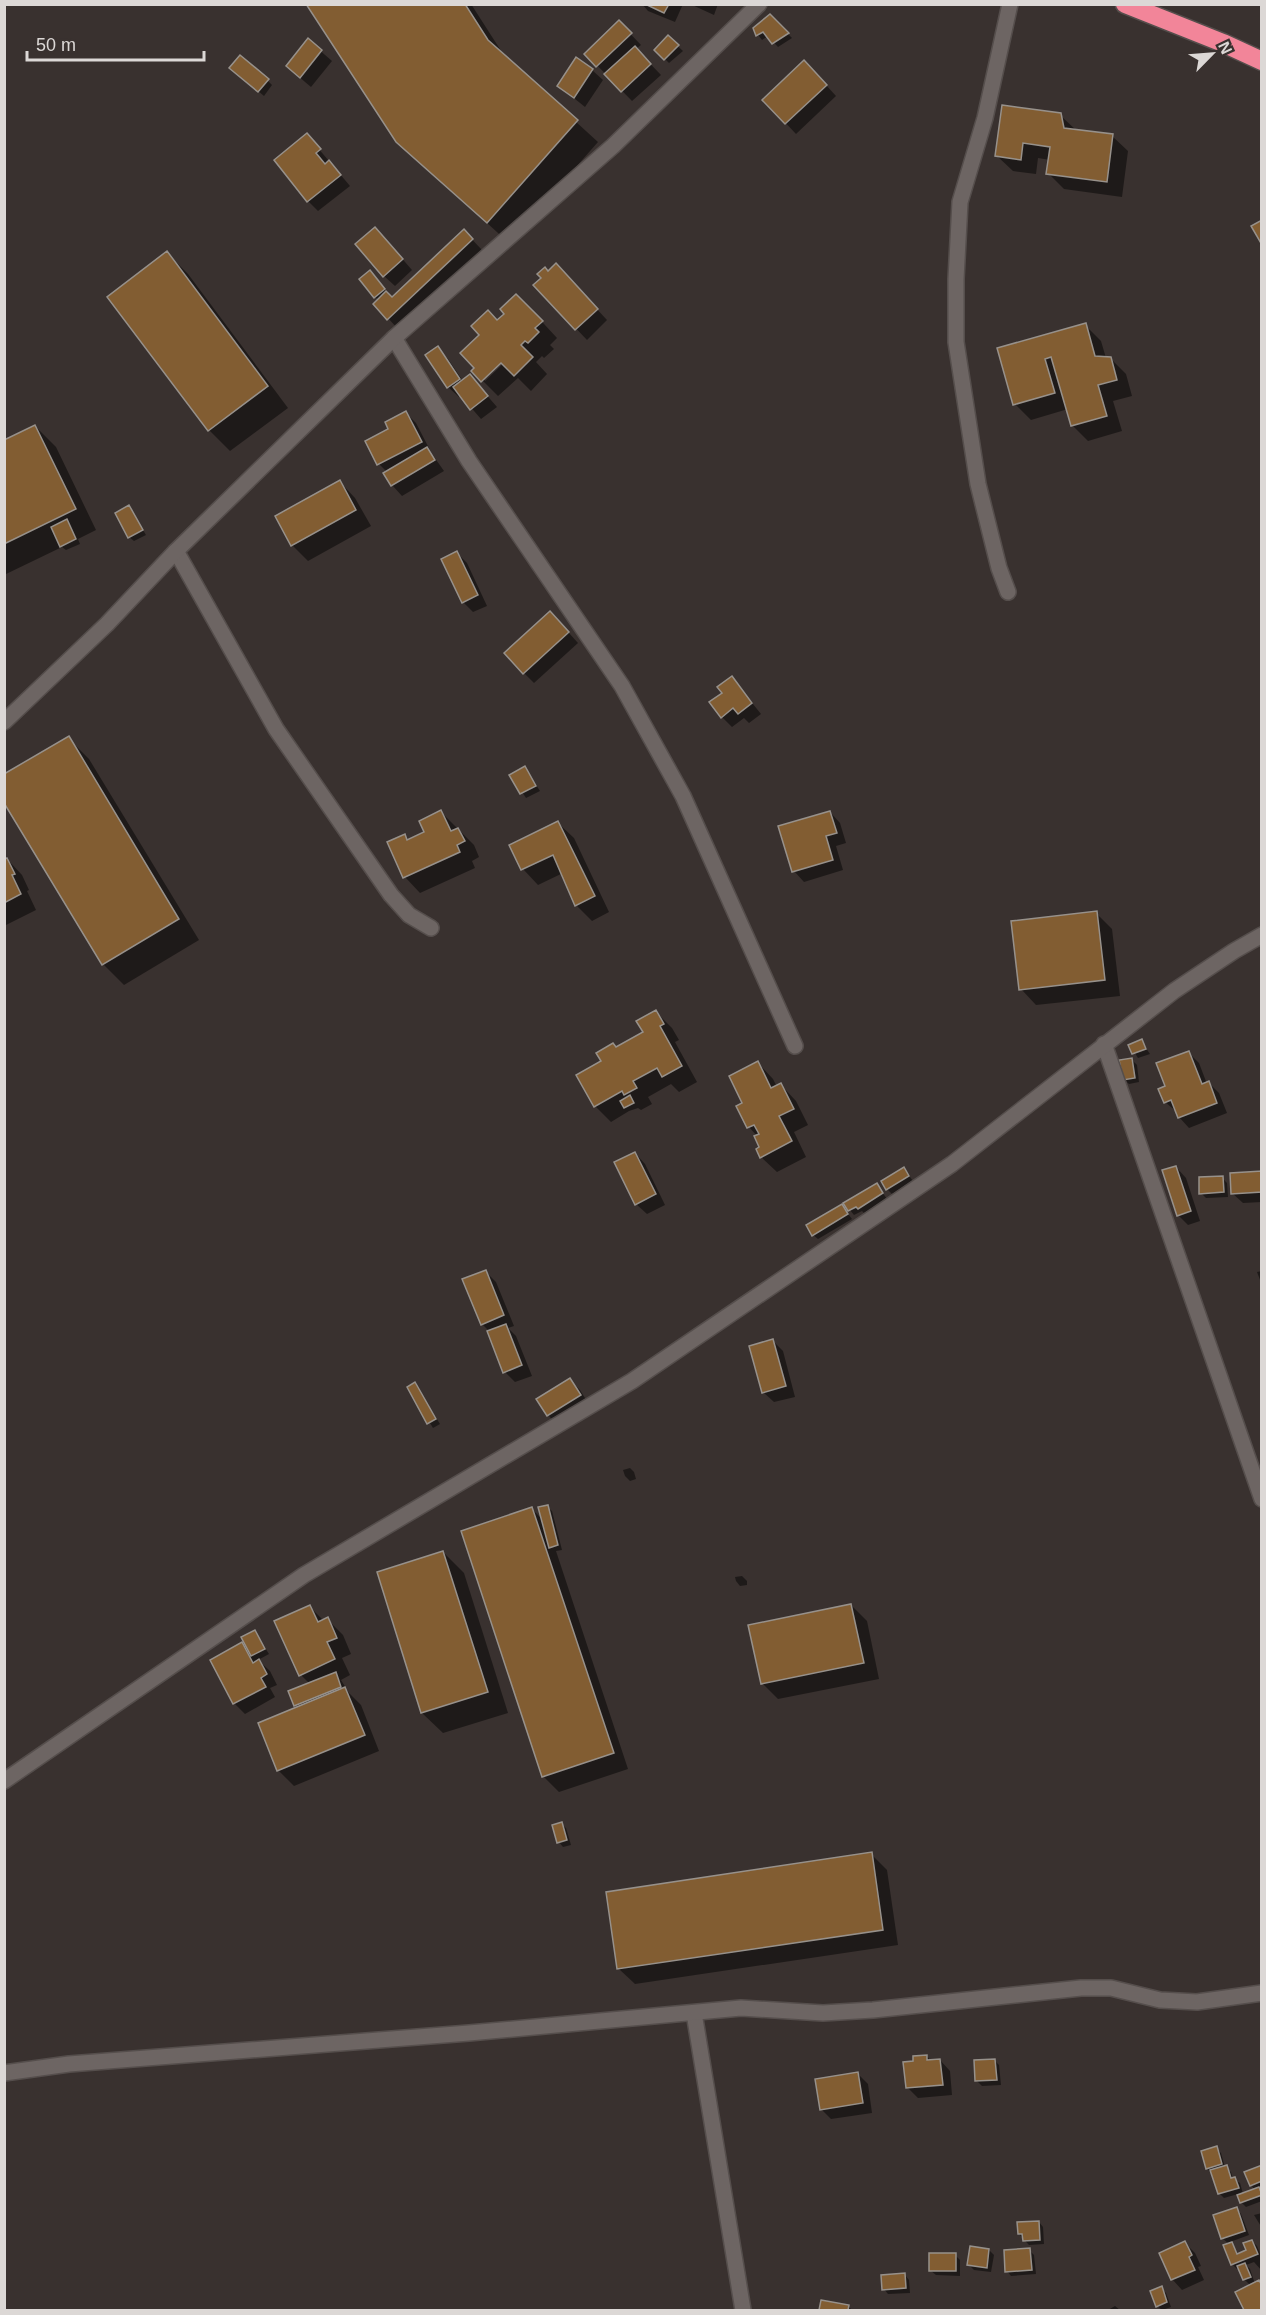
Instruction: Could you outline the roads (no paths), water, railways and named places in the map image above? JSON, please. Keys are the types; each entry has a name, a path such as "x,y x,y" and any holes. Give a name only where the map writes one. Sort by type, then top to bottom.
{"highway":[{"path":"1125,4 1262,61"}],"street":[{"path":"4,722 394,338 613,146 759,4"},
{"path":"1008,592 999,568 978,484 956,342 956,279 960,202 985,118 1010,4"},
{"path":"394,338 469,461 622,686 683,796 795,1046"},
{"path":"176,551 276,729 391,895 409,915 431,928"},
{"path":"4,1781 304,1575 632,1381 952,1164 1174,991 1262,935"},
{"path":"1104,1044 1262,1499"},
{"path":"4,2073 69,2064 741,2008 823,2013 873,2010 1081,1988 1111,1988 1160,2000 1197,2002 1262,1994"},
{"path":"694,2013 743,2310"}]}
